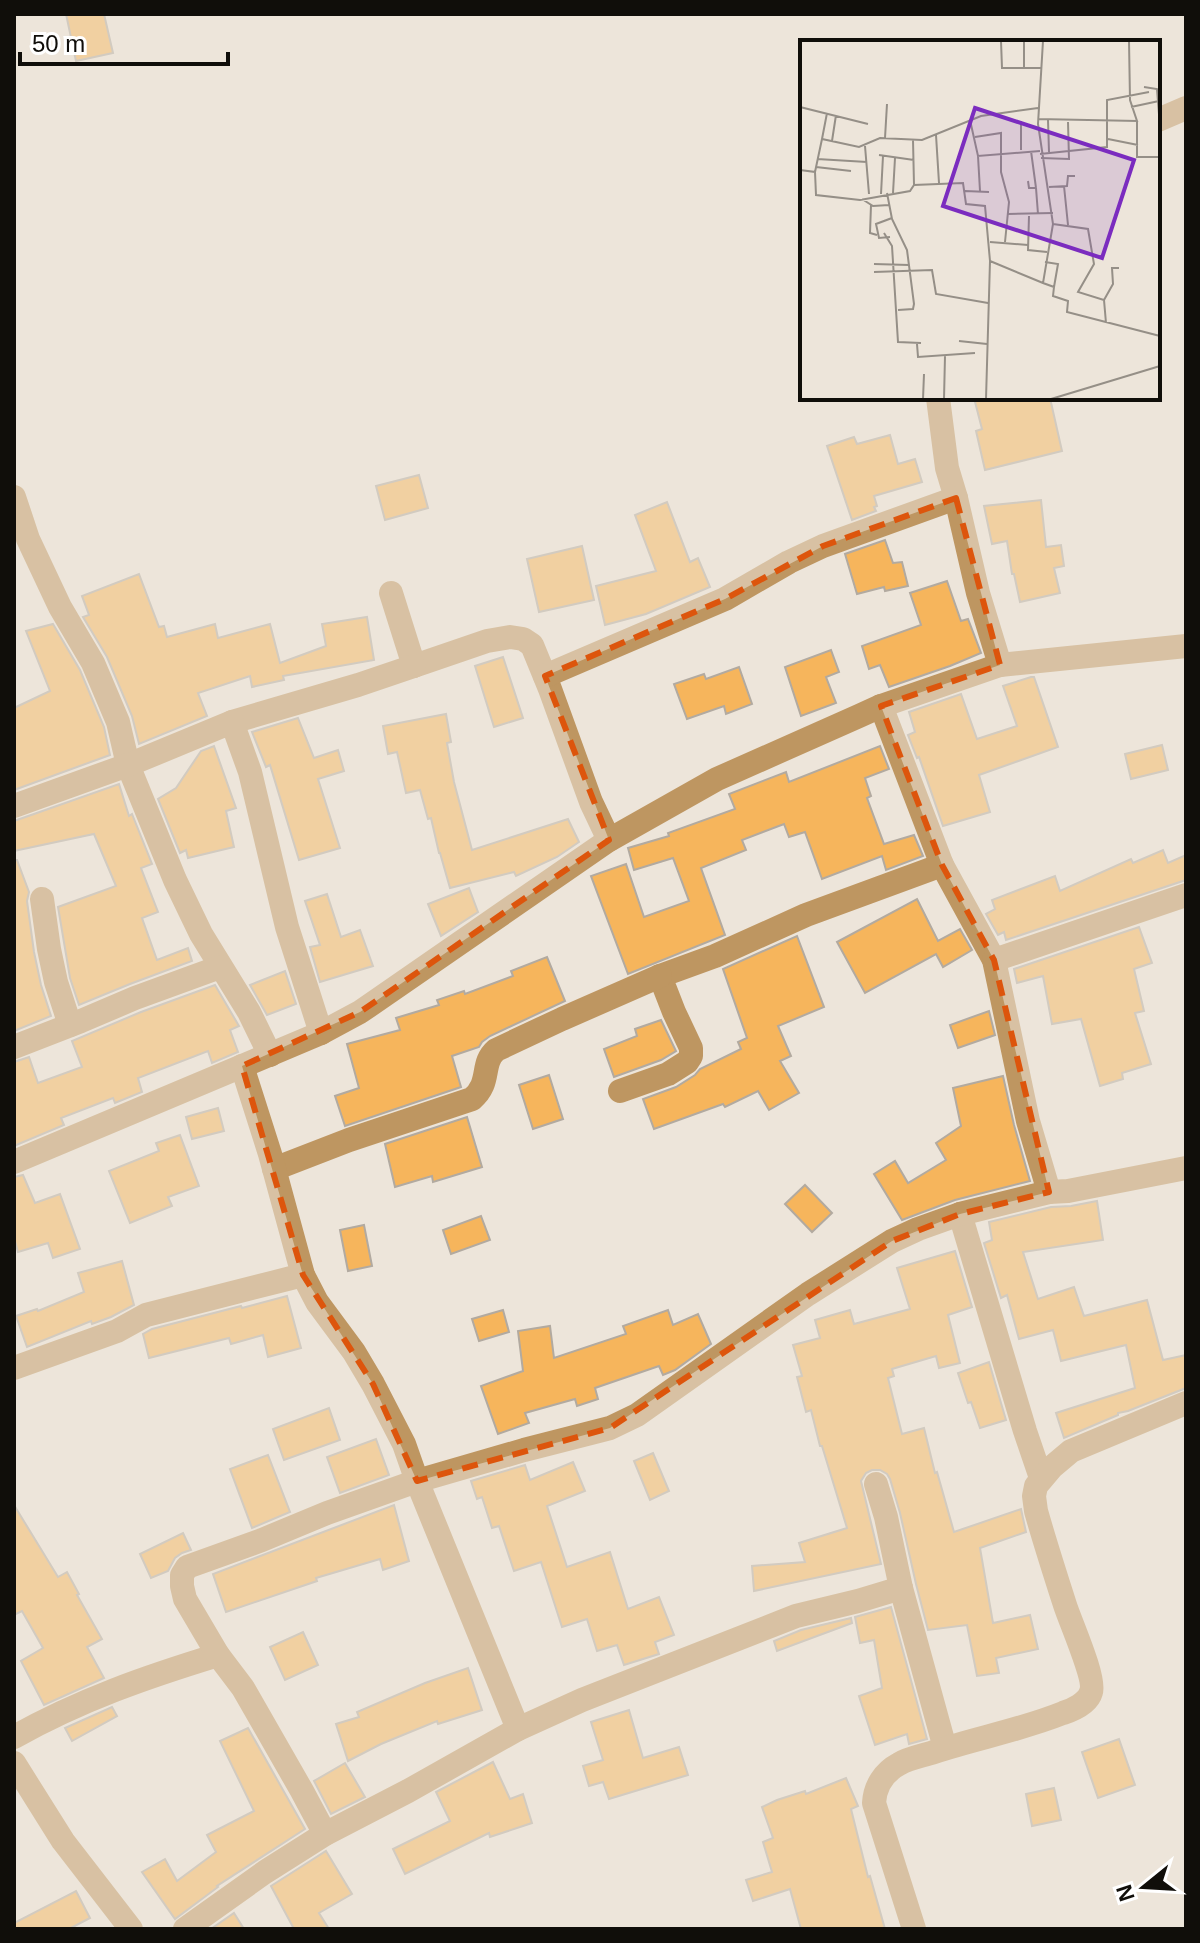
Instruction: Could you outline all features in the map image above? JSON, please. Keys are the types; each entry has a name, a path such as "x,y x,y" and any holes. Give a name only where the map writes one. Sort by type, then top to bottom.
{"street":[{"path":"1160,119 1186,108"},
{"path":"938,400 947,468 978,593 1000,665"},
{"path":"14,497 28,539 60,607 93,663 118,722 128,765 175,880 201,934 249,1012 270,1055"},
{"path":"545,676 725,599 823,546 956,498"},
{"path":"391,593 414,666"},
{"path":"14,806 128,765 232,722 371,681 487,641 510,637 523,639 532,645 591,802 609,840"},
{"path":"14,1162 321,1033 360,1012 609,840 717,779 881,706 1000,665 1186,646"},
{"path":"881,706 942,865 994,960 1028,1121 1049,1192"},
{"path":"232,722 250,772 287,927 321,1033"},
{"path":"274,1169 472,1099 483,1088 488,1061 496,1050 806,915 942,865"},
{"path":"994,960 1186,895"},
{"path":"42,899 56,982 70,1025"},
{"path":"14,1047 220,967"},
{"path":"620,1091 668,1074 691,1056 691,1048 660,976"},
{"path":"242,1066 309,1290 354,1352 404,1444 518,1729"},
{"path":"325,1834 243,1688 218,1655 185,1599 182,1575 187,1567 417,1481 610,1428 637,1415 808,1294 892,1241 960,1214 1049,1192 1186,1168"},
{"path":"960,1214 1041,1478"},
{"path":"14,1368 117,1331 146,1315 303,1275"},
{"path":"914,1929 874,1803 874,1793 880,1781 900,1763 1035,1725 1070,1710 1090,1695 1092,1687 1087,1666 1036,1511 1036,1486 1071,1451 1186,1403"},
{"path":"876,1484 945,1748"},
{"path":"185,1929 325,1834 518,1729 582,1700 796,1616 901,1588"},
{"path":"14,1737 56,1714 118,1688 218,1655"},
{"path":"14,1763 63,1841 131,1929"}],"highlighted area":[{"path":"956,498 1000,665 881,706 942,865 994,960 1049,1192 960,1214 892,1241 610,1428 417,1481 373,1384 303,1275 242,1066 360,1012 609,840 545,676 725,599 823,546"}],"building":[{"path":"66,14 104,14 113,53 76,61"},
{"path":"975,400 1050,400 1062,451 985,470 976,431 982,429"},
{"path":"890,435 898,464 915,459 922,482 874,496 876,511 852,520 827,446 854,437 857,444"},
{"path":"419,475 428,508 385,520 376,486"},
{"path":"1041,500 1046,547 1061,545 1064,566 1054,568 1060,593 1020,602 1007,541 992,544 984,506"},
{"path":"667,502 690,562 698,558 710,587 646,614 605,625 596,586 656,571 635,515"},
{"path":"885,540 893,563 902,562 908,586 885,591 884,587 857,594 845,554"},
{"path":"582,546 594,600 539,612 527,559"},
{"path":"139,574 159,627 164,626 167,637 215,624 218,638 270,624 280,663 326,646 322,624 367,617 374,660 283,676 284,680 252,687 250,676 198,693 207,716 139,744 132,716 107,657 83,617 89,615 82,596"},
{"path":"947,581 961,621 968,619 981,653 889,687 880,665 869,669 862,646 921,625 910,593"},
{"path":"53,624 80,670 104,727 110,755 14,790 14,708 50,691 26,631"},
{"path":"831,650 839,672 826,677 836,703 801,716 785,667"},
{"path":"503,657 523,718 494,727 475,666"},
{"path":"739,667 752,704 726,714 724,706 687,719 674,684 704,674 706,679"},
{"path":"1034,677 1058,747 979,775 990,812 943,826 908,735 915,732 909,712 961,694 977,739 1017,726 1003,686"},
{"path":"446,714 454,782 472,850 568,819 579,842 557,857 516,876 514,872 450,888 420,790 406,793 397,752 388,754 383,726"},
{"path":"298,718 314,758 338,750 344,771 318,779 340,848 299,860 270,765 266,767 252,732"},
{"path":"1162,745 1168,770 1131,779 1125,754"},
{"path":"214,746 236,808 226,811 234,847 188,858 186,850 180,853 158,799 176,788 201,751"},
{"path":"880,746 889,769 865,778 871,796 867,798 884,844 914,835 923,856 886,870 882,856 822,879 805,832 789,837 784,824 742,840 746,850 701,868 725,935 628,974 591,876 626,864 644,917 689,901 673,858 634,870 628,848 669,836 668,833 735,809 729,794 786,772 789,782"},
{"path":"119,784 129,816 132,814 152,864 141,868 158,912 142,918 157,960 188,948 192,961 79,1005 70,978 58,907 116,886 94,834 14,851 14,821"},
{"path":"1163,850 1168,863 1186,855 1186,880 1006,940 1004,932 998,935 986,914 995,909 992,900 1055,876 1060,891 1131,859 1133,863"},
{"path":"14,860 17,860 29,892 27,901 34,952 51,1016 14,1031"},
{"path":"469,888 478,912 441,936 428,904"},
{"path":"327,894 341,937 360,930 373,966 320,982 310,947 320,945 305,901"},
{"path":"917,899 938,941 960,929 972,950 943,967 936,954 865,993 837,942"},
{"path":"1139,927 1152,963 1134,969 1144,1011 1135,1013 1151,1064 1122,1073 1123,1079 1100,1086 1081,1019 1052,1024 1043,976 1017,983 1014,969"},
{"path":"797,936 824,1007 778,1026 791,1056 780,1061 799,1093 769,1110 758,1091 725,1107 723,1104 654,1129 643,1099 676,1087 700,1069 741,1049 738,1042 747,1038 723,969"},
{"path":"547,957 565,1001 490,1036 479,1047 452,1056 461,1087 345,1126 335,1096 359,1088 347,1044 400,1030 396,1018 439,1005 437,1000 464,991 465,994 513,976 511,971"},
{"path":"285,971 296,1004 267,1015 250,985"},
{"path":"215,985 239,1026 230,1030 238,1052 212,1063 208,1051 138,1078 142,1092 115,1103 113,1098 61,1118 64,1125 14,1146 14,1062 29,1057 38,1083 82,1067 72,1041"},
{"path":"989,1011 995,1035 958,1048 950,1025"},
{"path":"661,1020 676,1051 661,1060 614,1077 604,1049 637,1036 635,1029"},
{"path":"549,1075 563,1119 533,1129 519,1085"},
{"path":"1003,1076 1030,1181 955,1200 902,1220 874,1174 895,1161 908,1183 946,1160 936,1143 961,1126 953,1088"},
{"path":"218,1108 224,1131 192,1139 186,1117"},
{"path":"467,1117 482,1167 433,1182 432,1176 395,1187 385,1144"},
{"path":"180,1135 199,1186 168,1197 172,1206 130,1223 109,1171 159,1151 156,1143"},
{"path":"23,1175 35,1203 60,1194 80,1249 53,1258 48,1243 18,1252 14,1238 14,1177"},
{"path":"805,1185 832,1213 812,1232 785,1204"},
{"path":"1097,1201 1103,1240 1023,1252 1038,1299 1074,1287 1084,1316 1147,1300 1163,1360 1186,1355 1186,1388 1118,1413 1064,1438 1056,1413 1135,1388 1126,1345 1061,1361 1053,1330 1019,1339 1007,1295 1001,1298 984,1243 992,1240 989,1222 1051,1207"},
{"path":"481,1216 490,1240 451,1254 443,1230"},
{"path":"364,1225 372,1266 348,1271 340,1230"},
{"path":"955,1251 972,1307 948,1315 960,1363 939,1368 936,1356 892,1369 894,1376 888,1378 902,1434 924,1428 954,1532 1021,1509 1026,1532 980,1548 993,1623 1030,1615 1038,1649 996,1658 999,1673 977,1676 967,1625 928,1630 890,1479 880,1470 866,1473 861,1481 881,1564 754,1591 752,1566 805,1562 799,1543 847,1528 811,1410 806,1412 797,1377 802,1376 793,1345 820,1338 815,1320 850,1310 854,1324 910,1309 897,1268"},
{"path":"122,1261 134,1305 111,1317 92,1324 91,1321 27,1347 16,1316 38,1311 84,1292 78,1273"},
{"path":"287,1296 301,1348 268,1357 263,1335 231,1344 229,1338 149,1358 143,1334 152,1329"},
{"path":"503,1310 509,1332 479,1341 472,1319"},
{"path":"668,1310 673,1325 698,1314 711,1344 675,1370 663,1375 659,1366 595,1388 598,1399 577,1406 575,1399 525,1413 529,1423 498,1434 481,1386 523,1371 518,1331 550,1326 554,1358 626,1334 623,1326"},
{"path":"989,1362 1006,1420 980,1428 958,1373"},
{"path":"329,1408 340,1440 284,1460 273,1429"},
{"path":"376,1439 389,1475 340,1493 327,1457"},
{"path":"653,1453 669,1491 650,1500 634,1461"},
{"path":"268,1455 290,1512 252,1528 230,1469"},
{"path":"573,1462 585,1491 547,1506 567,1567 610,1552 628,1609 659,1597 674,1635 655,1642 659,1654 624,1665 617,1645 597,1651 587,1619 562,1627 541,1562 514,1571 499,1526 492,1528 482,1497 477,1499 471,1481 525,1465 530,1480"},
{"path":"14,1505 58,1577 67,1572 102,1639 87,1647 104,1678 44,1705 21,1661 43,1648 22,1611 14,1615"},
{"path":"394,1505 409,1561 383,1570 380,1559 316,1578 317,1581 226,1612 213,1574"},
{"path":"183,1533 191,1550 175,1558 168,1571 151,1578 140,1554"},
{"path":"891,1607 927,1739 909,1744 907,1734 875,1745 859,1696 882,1688 874,1640 860,1643 855,1617"},
{"path":"851,1618 852,1623 777,1651 774,1641 801,1630"},
{"path":"303,1632 318,1665 285,1680 270,1647"},
{"path":"468,1668 482,1710 438,1724 437,1721 348,1761 336,1724 359,1717 357,1712 425,1683"},
{"path":"112,1707 117,1716 72,1741 65,1728"},
{"path":"629,1710 643,1758 679,1747 688,1775 609,1799 603,1782 589,1786 583,1766 603,1760 591,1722"},
{"path":"248,1728 305,1829 217,1886 175,1919 142,1872 165,1859 177,1881 216,1852 207,1835 254,1811 220,1741"},
{"path":"1119,1739 1135,1785 1098,1798 1082,1752"},
{"path":"493,1762 510,1799 523,1794 532,1823 490,1837 489,1833 405,1874 393,1849 450,1821 436,1792"},
{"path":"345,1763 365,1797 331,1814 314,1781"},
{"path":"846,1778 858,1806 851,1809 885,1929 801,1929 790,1889 753,1901 746,1880 772,1872 763,1842 773,1838 762,1807"},
{"path":"1054,1788 1061,1820 1032,1826 1026,1794"},
{"path":"326,1851 352,1894 319,1913 329,1929 294,1929 271,1886"},
{"path":"76,1891 90,1918 69,1929 14,1929 14,1923"},
{"path":"234,1913 244,1929 211,1929"}]}
